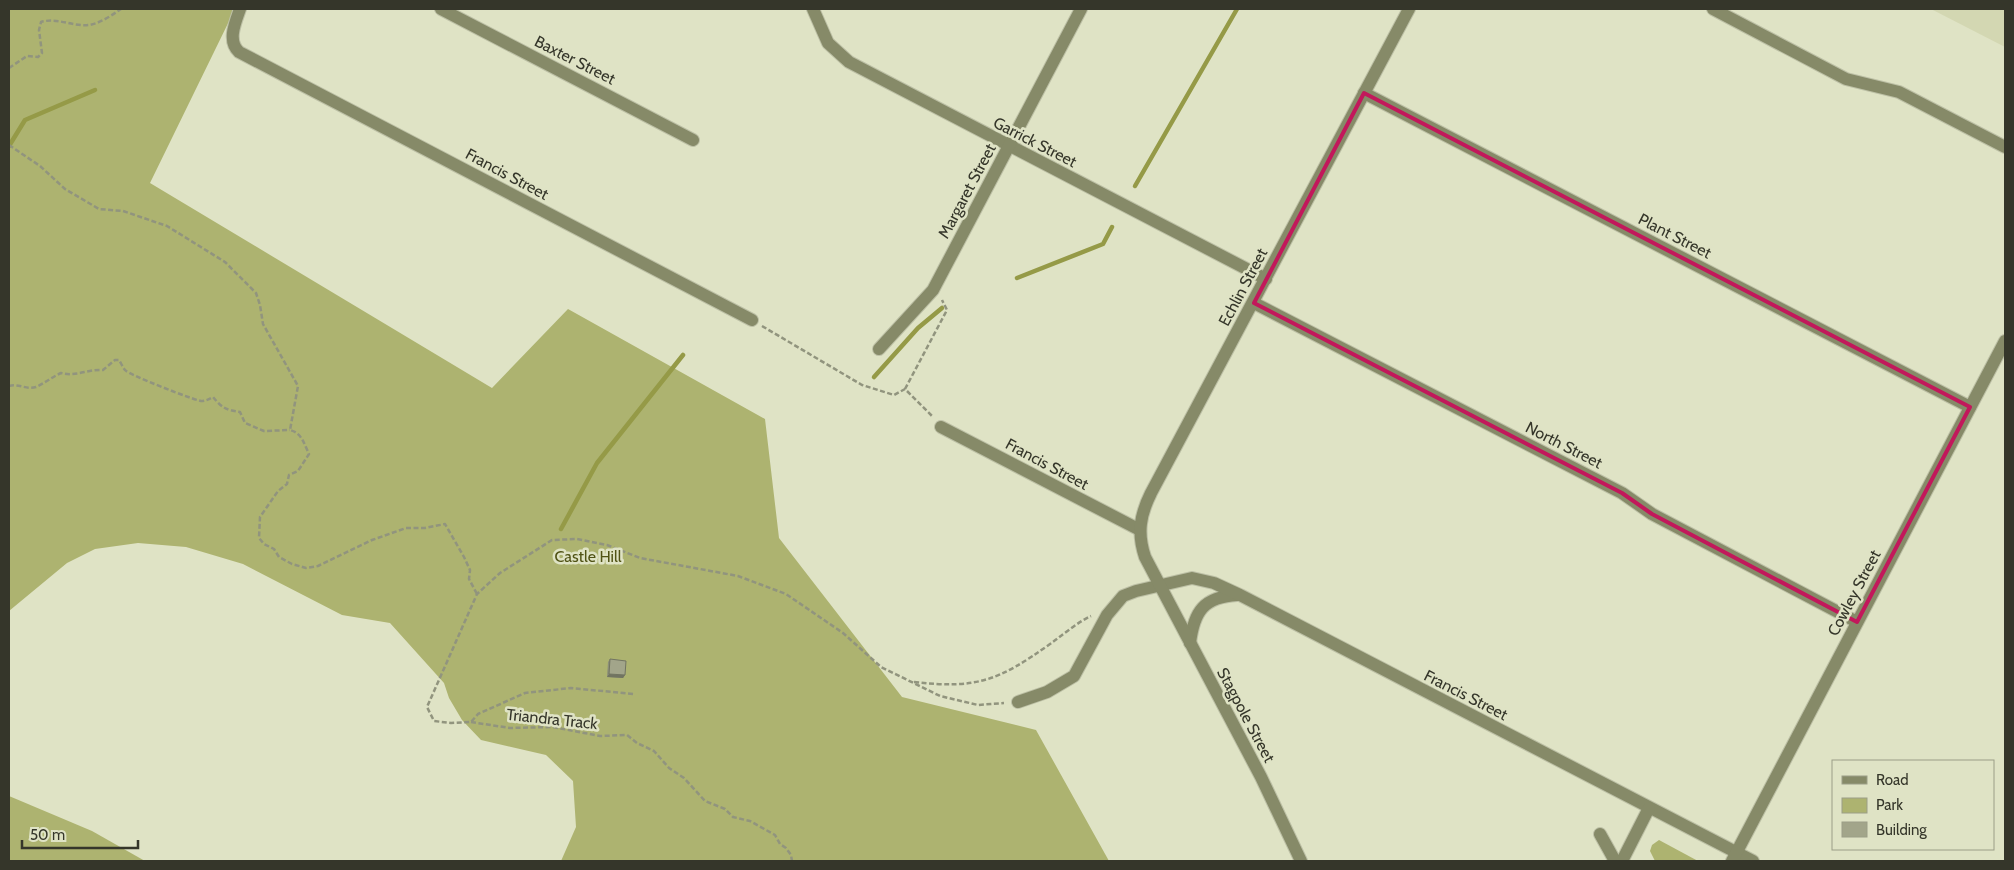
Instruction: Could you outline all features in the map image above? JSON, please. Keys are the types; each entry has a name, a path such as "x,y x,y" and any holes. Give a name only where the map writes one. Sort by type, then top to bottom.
{"street":[{"name":"Francis Street","path":"240,9 232,42 235,48 246,56 752,320"},
{"name":"Baxter Street","path":"441,9 693,140"},
{"name":"Garrick Street","path":"813,9 828,43 849,62 1266,280"},
{"name":"Margaret Street","path":"879,350 933,290 1081,9"},
{"name":"Echlin Street","path":"1159,585 1145,557 1140,530 1143,508 1254,303 1408,9"},
{"path":"1713,9 1846,79 1899,92 2005,147"},
{"name":"Plant Street","path":"1364,93 1970,407"},
{"name":"North Street","path":"1254,303 1622,493 1652,514 1857,622"},
{"name":"Cowley Street","path":"1734,857 2005,341"},
{"name":"Francis Street","path":"941,427 1140,530"},
{"name":"Francis Street","path":"1018,702 1047,692 1074,676 1115,604 1123,596 1136,591 1192,578 1214,583 1240,595 1649,808 1734,857 1753,861"},
{"name":"Stagpole Street","path":"1159,585 1260,777 1301,861"},
{"path":"1190,643 1196,616 1210,601 1220,596 1240,595"},
{"path":"1622,861 1649,808"},
{"path":"1600,834 1615,861"}],"path":[{"path":"9,68 27,56 38,57 42,54 39,30 41,22 56,20 88,25 101,21 122,9"},
{"path":"9,145 40,166 65,188 99,209 123,211 167,226 225,262 256,293 263,324 298,386 290,430"},
{"path":"752,320 862,385 894,395 905,389 947,310 943,301 933,290"},
{"path":"9,386 15,384 28,388 36,387 61,373 68,375 92,369 103,370 115,360 119,360 124,370 132,376 165,386 182,396 207,400 213,397 225,410 240,412 245,423 264,431 290,430 297,432 310,454 298,471 289,475 287,484 278,491 260,518 259,538 264,544 274,549 279,557 292,564 306,568 318,566 335,557 406,528 425,528 445,524 470,570 469,578 477,594 500,573 552,540 577,540 607,545 640,558 738,576 786,594 843,633 881,667 940,696 978,705 1018,702"},
{"path":"905,389 941,427"},
{"name":"Triandra Track","path":"477,594 427,707 434,721 451,724 470,722 510,728 554,727 600,736 627,736 637,744 654,751 669,768 684,778 705,801 726,809 733,817 750,821 775,835 780,844 791,855 792,861"},
{"path":"912,682 943,685 971,684 1007,673 1093,615"},
{"path":"470,722 478,714 525,693 571,688 633,694"}],"highlighted area":[{"path":"1364,93 1970,407 1857,622 1652,514 1622,493 1254,303"}],"shaded area":[{"path":"1931,9 2005,9 2005,47"}],"green space":[{"name":"Castle Hill","path":"9,9 235,9 150,183 492,388 568,309 765,419 779,538 902,697 1036,730 1109,861 561,861 576,827 573,781 546,755 481,740 462,720 449,698 444,683 390,623 342,615 243,564 186,547 138,543 95,549 67,563 9,611"},
{"path":"9,796 92,831 145,861 9,861"},
{"path":"1659,840 1698,861 1655,861 1650,851 1652,845"}],"building":[{"path":"610,659 626,661 625,675 609,674"}],"waterway":[{"path":"1135,186 1237,9"},
{"path":"9,146 25,120 95,90"},
{"path":"1017,278 1103,244 1112,227"},
{"path":"874,377 918,328 942,308"},
{"path":"561,529 597,463 683,355"}]}
